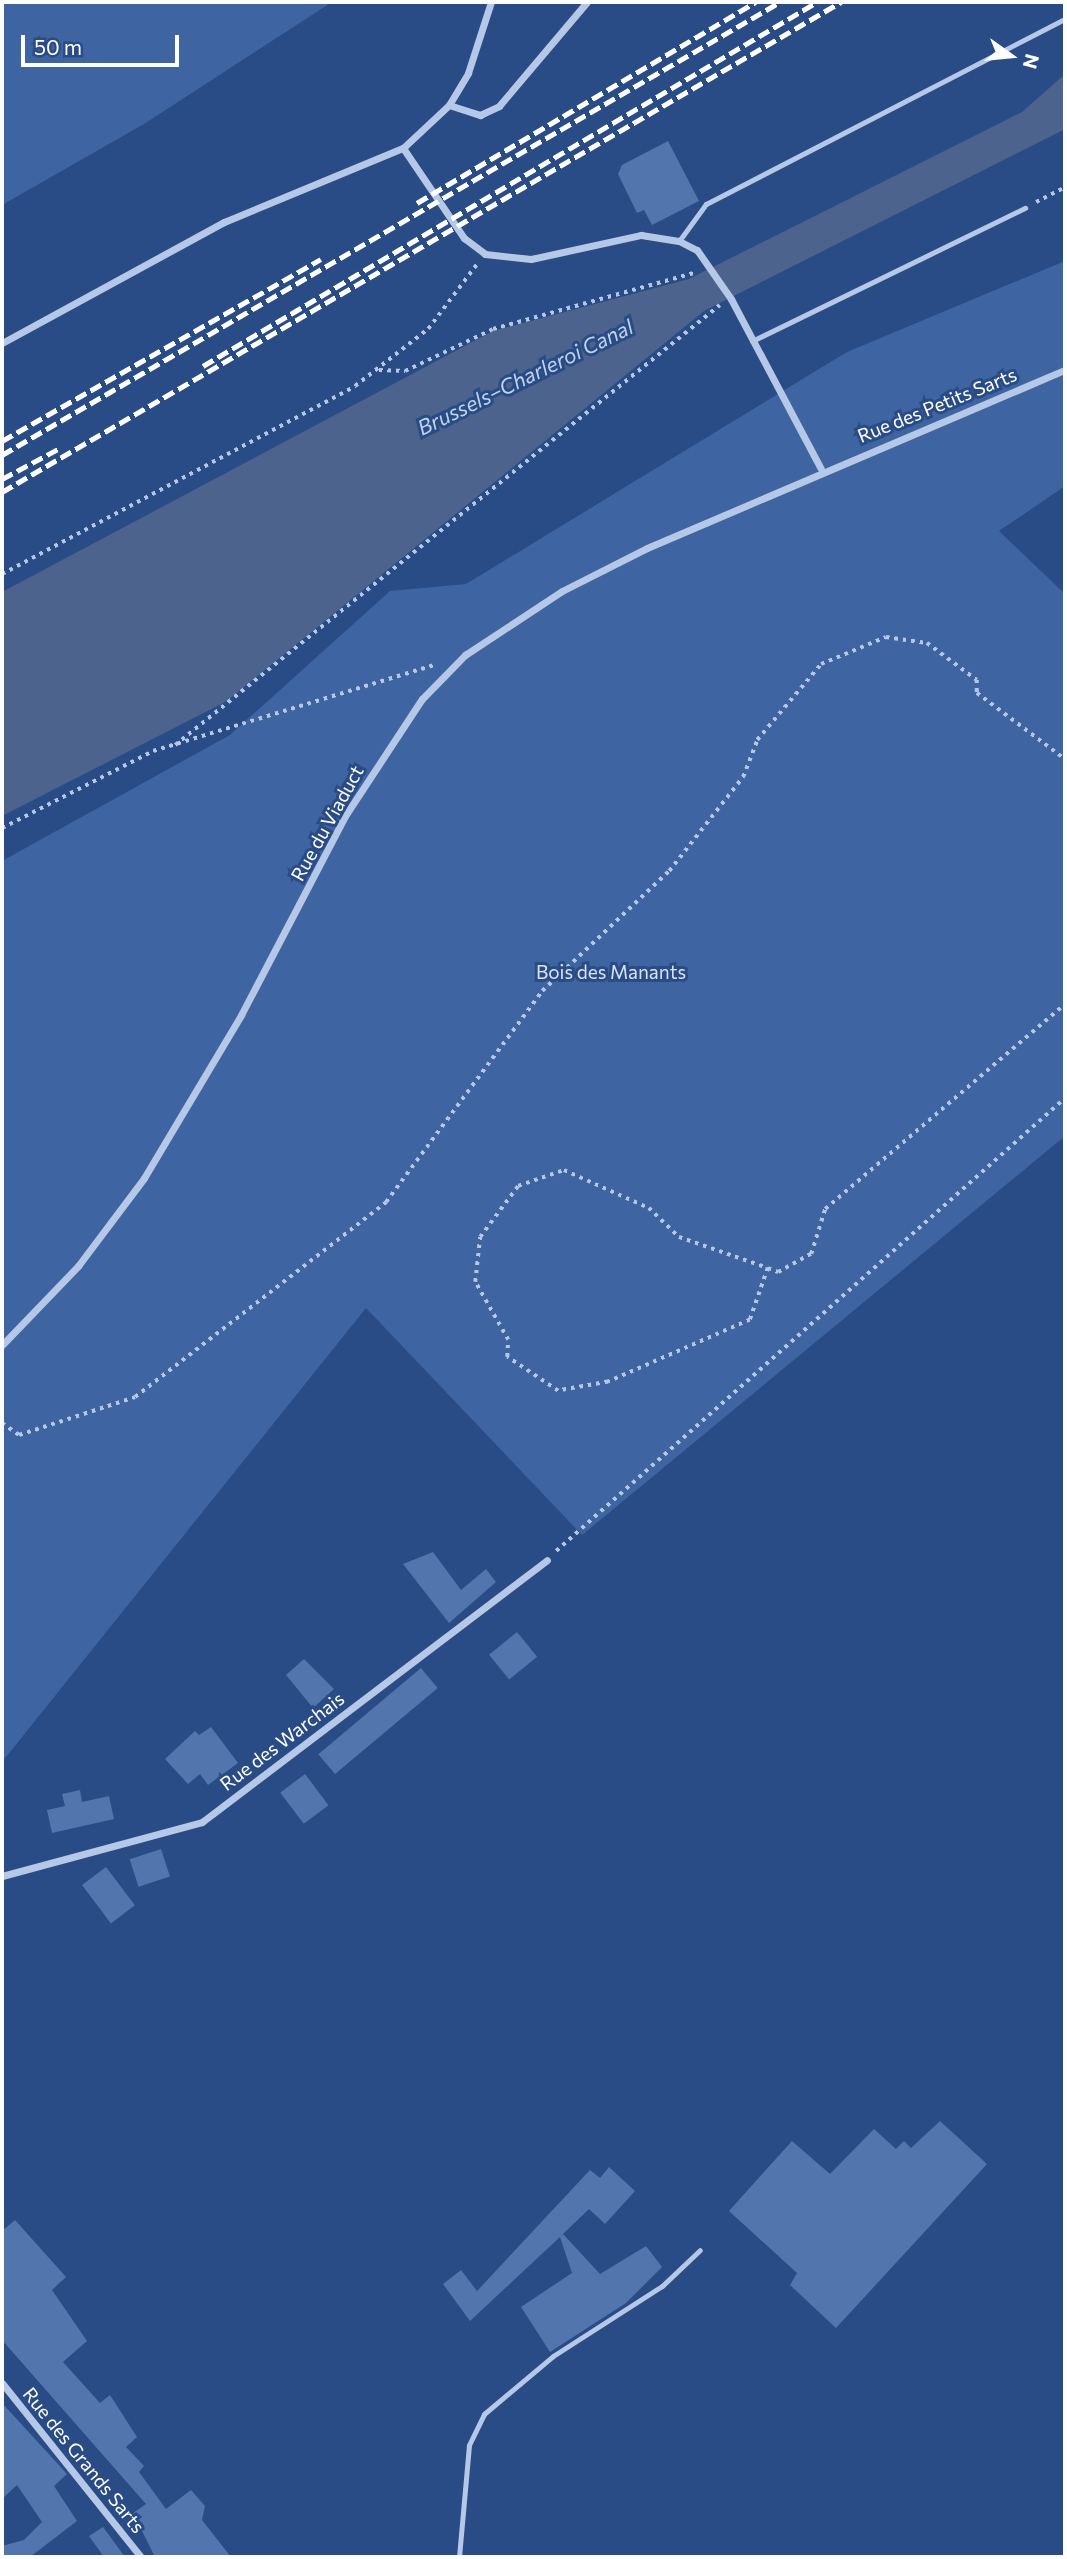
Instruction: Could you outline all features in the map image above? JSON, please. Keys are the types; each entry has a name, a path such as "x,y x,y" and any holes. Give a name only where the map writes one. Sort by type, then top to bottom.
{"street":[{"path":"2,343 225,222 403,148 449,105 468,72 491,2"},
{"path":"449,105 480,115 499,106 587,2"},
{"path":"403,148 464,238 485,254 531,259 641,235 679,240 711,264 821,469"},
{"name":"Rue des Petits Sarts","path":"821,469 1065,370"},
{"name":"Rue du Viaduct","path":"2,1345 78,1266 144,1178 241,1015 345,816 422,699 465,655 562,591 821,469"},
{"name":"Rue des Warchais","path":"2,1876 202,1822 547,1560"},
{"name":"Rue des Grands Sarts","path":"2,2383 141,2557"}],"lane":[{"path":"679,240 706,204 1065,19"},
{"path":"752,341 1025,208"},
{"path":"459,2557 467,2457 484,2414 553,2356 662,2286 700,2250"}],"path":[{"path":"1025,208 1065,187"},
{"path":"2,574 379,370 428,329 485,254"},
{"path":"379,370 405,370 493,329 689,277"},
{"path":"175,745 705,312"},
{"path":"2,1423 19,1434 135,1397 386,1202 542,991 669,871 743,777 757,740 821,664 886,637 927,643 977,680 977,693 1065,759"},
{"path":"2,828 175,745 439,664"},
{"path":"768,1268 750,1320 608,1382 558,1391 507,1357 509,1340 475,1282 480,1237 518,1186 564,1170 649,1208 679,1237 768,1268 778,1272 811,1254 825,1209 1065,1004"},
{"path":"547,1560 1065,1098"}],"green space":[{"path":"2,2 332,2 144,124 2,205"},
{"name":"Bois des Manants","path":"1065,261 1065,486 999,531 1065,594 1065,1136 582,1535 366,1308 2,1762 2,861 230,735 390,591 466,584 847,352"}],"water":[{"name":"Brussels–Charleroi Canal","path":"1065,74 1065,129 704,311 227,701 2,816 2,592 493,331 689,279 1022,112"}],"building":[{"path":"668,141 699,201 652,225 644,210 637,213 618,174 622,165"},
{"path":"433,1552 461,1590 486,1569 496,1582 449,1623 403,1564"},
{"path":"517,1632 537,1657 509,1680 489,1655"},
{"path":"304,1659 334,1689 313,1708 286,1675"},
{"path":"421,1668 438,1688 335,1774 318,1754"},
{"path":"211,1727 238,1763 208,1785 200,1774 188,1784 165,1759 195,1731 199,1735"},
{"path":"305,1774 328,1805 304,1824 280,1793"},
{"path":"80,1790 82,1802 109,1796 114,1819 52,1833 47,1810 65,1806 62,1794"},
{"path":"161,1849 170,1877 139,1887 130,1859"},
{"path":"106,1867 135,1905 111,1923 82,1885"},
{"path":"940,2121 987,2164 836,2328 790,2285 797,2273 729,2211 792,2141 830,2174 874,2129 896,2149 904,2141 911,2148"},
{"path":"609,2167 635,2191 605,2224 589,2209 563,2234 600,2274 646,2246 662,2267 626,2303 550,2352 521,2307 572,2273 560,2237 470,2321 443,2284 461,2270 477,2291 590,2170 600,2178"},
{"path":"15,2220 66,2277 52,2290 87,2341 63,2362 100,2403 110,2395 137,2437 126,2447 144,2466 139,2472 166,2509 191,2490 205,2506 202,2520 231,2557 155,2557 133,2513 146,2504 2,2340 2,2231"},
{"path":"2,2403 67,2474 54,2486 77,2521 30,2557 2,2557 2,2546 24,2540 42,2522 17,2485 2,2499"},
{"path":"103,2527 125,2557 104,2557 89,2536"}],"railway":[{"path":"417,203 756,2"},
{"path":"2,455 780,2"},
{"path":"203,366 817,2"},
{"path":"2,492 841,2"},
{"path":"2,441 321,259"},
{"path":"2,479 60,448"}]}
